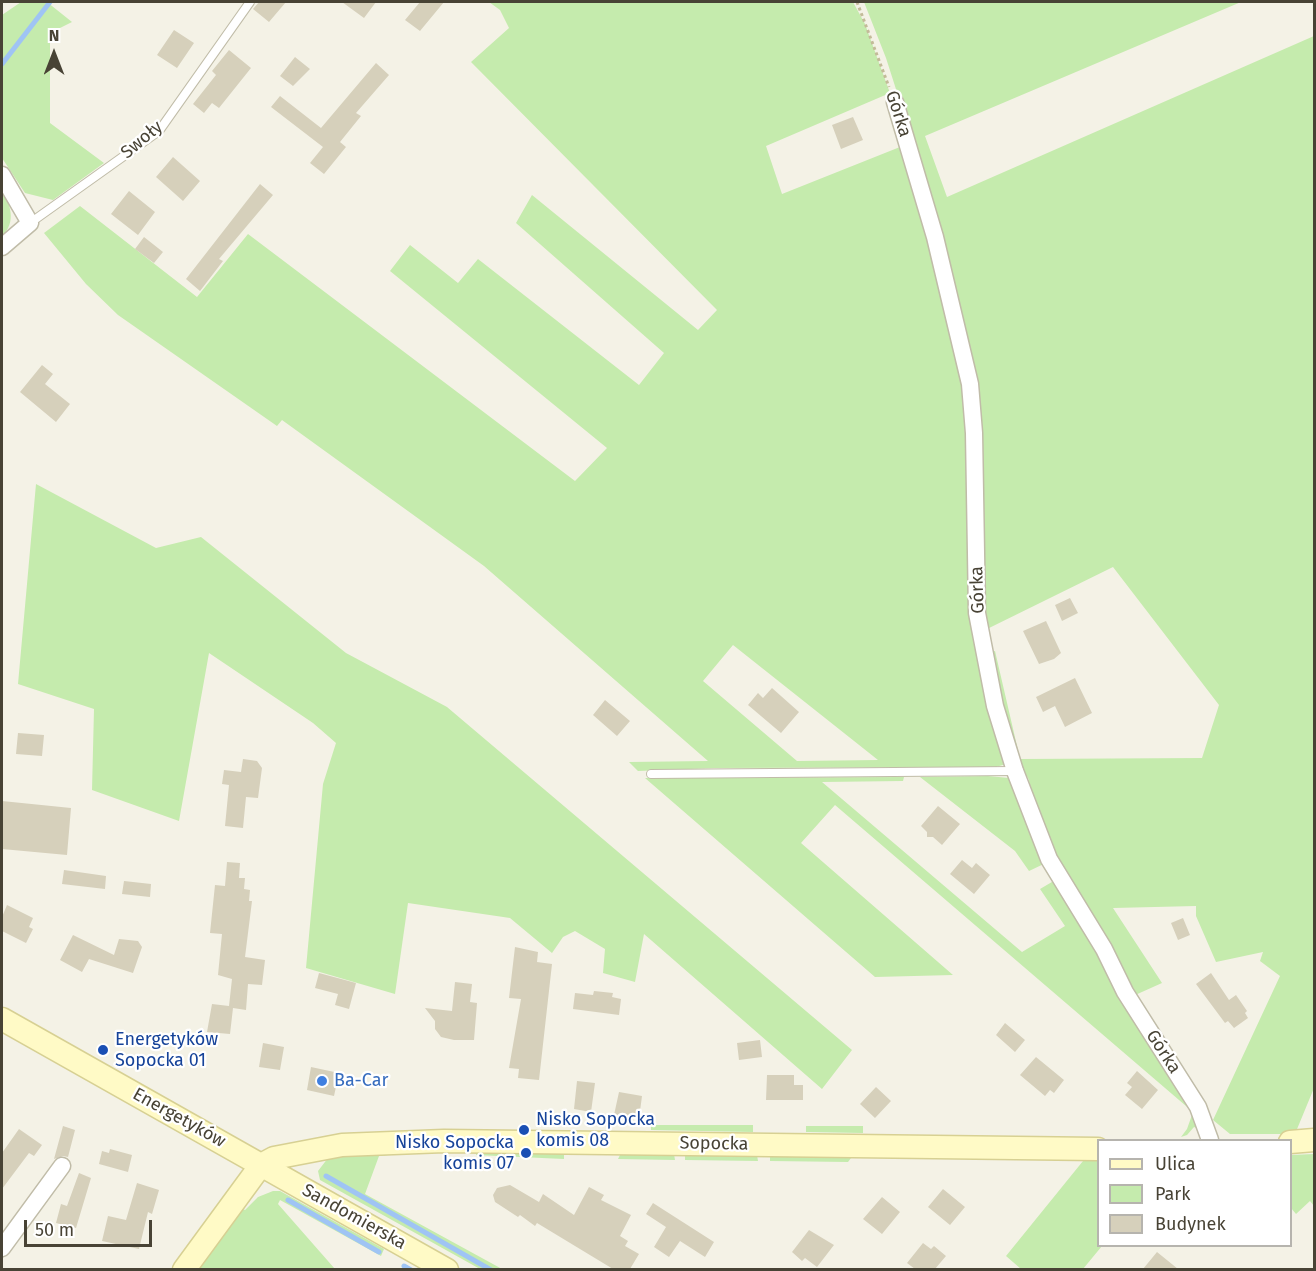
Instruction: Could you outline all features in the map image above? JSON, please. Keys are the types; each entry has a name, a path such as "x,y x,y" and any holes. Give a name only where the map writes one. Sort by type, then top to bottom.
{"street":[{"name":"Górka","path":"895,102 935,237 970,384 974,433 977,613 995,706 1015,771 1049,859 1099,940 1125,993 1198,1107 1210,1139"},
{"path":"2,175 30,223"},
{"name":"Swoły","path":"2,247 30,223"},
{"name":"Energetyków","path":"2,1019 261,1165"},
{"path":"1292,1142 1314,1140"},
{"name":"Sopocka","path":"261,1165 274,1158 342,1146 444,1141 1097,1149"},
{"path":"184,1269 261,1165"},
{"name":"Sandomierska","path":"261,1165 447,1269"},
{"path":"2,1248 62,1166"}],"lane":[{"name":"Swoły","path":"30,223 159,131 250,2"},
{"path":"651,774 1015,771"}],"path":[{"name":"Górka","path":"857,2 895,102"}],"green space":[{"path":"21,2 47,2 72,22 50,33 50,123 104,163 53,200 25,193 2,158 2,15"},
{"path":"489,2 853,2 865,24 890,93 766,146 782,194 905,145 939,266 959,359 972,461 980,459 972,371 953,286 926,183 886,58 864,2 1241,2 925,136 947,197 1314,36 1314,1088 1295,1134 1230,1134 1213,1120 1280,976 1260,961 1263,952 1216,962 1196,916 1196,906 1113,908 1162,983 1133,996 1048,848 1031,805 1029,780 1011,746 987,652 995,651 1020,759 1202,758 1219,705 1113,567 983,631 979,567 971,563 973,638 1006,764 996,767 715,768 638,771 629,762 708,761 484,566 282,420 277,426 118,315 86,284 44,233 80,206 197,297 248,234 575,481 607,448 390,271 410,245 458,283 478,259 639,385 664,353 516,223 532,195 698,330 717,310 471,62 509,28 500,10","holes":["733,645 878,760 797,761 703,681"]},
{"path":"2,188 11,219 7,231 2,236"},
{"path":"36,484 156,548 201,537 346,653 447,707 852,1050 822,1089 644,934 635,982 603,973 605,949 575,931 563,937 552,953 510,918 408,903 395,994 306,968 323,784 336,743 313,723 209,653 179,821 92,790 94,709 18,684"},
{"path":"904,777 903,781 822,782 1022,952 1065,926 1040,889 1057,879 1195,1111 1197,1128 1194,1127 1187,1135 1181,1137 1187,1129 1193,1112 835,805 801,843 953,975 875,977 645,778"},
{"path":"920,777 1009,778 1048,862 1029,871 1015,851"},
{"path":"651,1125 753,1125 753,1132 651,1130"},
{"path":"806,1126 863,1126 863,1133 806,1132"},
{"path":"385,1151 388,1155 379,1156 365,1194 502,1269 480,1269 320,1180 318,1171 328,1158"},
{"path":"477,1152 564,1153 564,1159 476,1155"},
{"path":"621,1153 674,1154 675,1160 618,1159"},
{"path":"685,1154 757,1155 758,1161 685,1160"},
{"path":"1314,1154 1314,1206 1310,1201 1296,1214 1292,1209 1292,1155"},
{"path":"770,1155 851,1158 848,1162 770,1161"},
{"path":"1032,1159 1097,1159 1097,1247 1101,1247 1083,1269 1021,1269 1006,1256 1083,1161"},
{"path":"273,1191 280,1191 384,1249 381,1256 280,1200 278,1204 335,1269 194,1270 239,1207 245,1210 258,1197"}],"building":[{"path":"259,2 286,2 269,22 253,9"},
{"path":"342,2 376,2 364,18"},
{"path":"420,2 444,2 420,31 405,20"},
{"path":"174,30 194,43 177,68 157,55"},
{"path":"229,50 251,68 219,108 212,103 204,113 193,104 216,75 212,71"},
{"path":"295,57 310,69 293,86 280,76"},
{"path":"376,63 389,75 356,113 361,116 340,142 346,147 324,174 310,163 323,147 271,107 280,96 321,128"},
{"path":"853,117 863,140 841,149 832,125"},
{"path":"173,157 200,181 183,201 156,177"},
{"path":"260,184 273,195 219,259 223,261 200,291 186,279"},
{"path":"129,191 155,212 138,235 111,214"},
{"path":"144,237 163,252 154,263 135,249"},
{"path":"42,365 53,374 45,384 70,404 56,422 20,392"},
{"path":"1070,598 1078,613 1062,621 1055,605"},
{"path":"1046,621 1061,653 1054,659 1039,664 1023,631"},
{"path":"1075,678 1092,713 1065,727 1055,706 1043,712 1036,697"},
{"path":"772,688 799,712 781,733 748,705 758,693 763,698"},
{"path":"605,700 630,721 617,736 593,715"},
{"path":"18,733 44,735 42,756 16,754"},
{"path":"243,759 257,761 262,768 258,798 246,797 243,828 225,826 229,785 222,784 224,770 241,772"},
{"path":"2,801 71,808 67,855 2,849"},
{"path":"938,806 960,824 942,845 933,837 927,837 927,832 921,826"},
{"path":"962,860 972,868 976,863 990,875 974,894 950,874"},
{"path":"227,862 240,863 239,878 245,878 244,889 250,890 249,901 252,901 245,957 265,960 262,985 248,984 246,1010 233,1008 230,1034 207,1032 212,1004 229,1006 232,979 218,975 222,934 210,933 215,885 225,886"},
{"path":"64,870 106,876 105,889 62,884"},
{"path":"124,881 151,884 150,897 122,894"},
{"path":"7,905 33,918 29,927 33,929 26,943 2,931 2,917"},
{"path":"1183,918 1190,935 1178,940 1171,923"},
{"path":"73,935 114,955 119,939 138,941 142,947 133,973 89,959 82,972 60,960"},
{"path":"515,947 538,952 537,962 552,964 539,1080 518,1078 519,1069 509,1068 521,999 509,998"},
{"path":"319,973 356,983 349,1009 335,1005 338,994 315,988"},
{"path":"1211,973 1229,1000 1236,995 1247,1011 1245,1013 1248,1018 1234,1028 1228,1021 1225,1023 1196,984"},
{"path":"455,982 472,984 470,1002 477,1003 474,1040 454,1040 441,1037 435,1029 435,1021 425,1008 452,1011"},
{"path":"594,991 613,993 612,997 621,999 619,1015 573,1009 575,993 593,995"},
{"path":"1005,1023 1025,1040 1015,1052 996,1035"},
{"path":"760,1040 762,1057 739,1060 737,1043"},
{"path":"263,1043 284,1047 280,1070 259,1067"},
{"path":"1036,1057 1064,1080 1054,1093 1050,1090 1045,1096 1020,1075"},
{"path":"311,1067 339,1073 334,1096 307,1090"},
{"path":"1137,1071 1158,1090 1142,1109 1125,1095 1132,1087 1127,1083"},
{"path":"767,1075 794,1075 794,1085 803,1085 803,1100 766,1100"},
{"path":"577,1081 595,1083 591,1112 574,1109"},
{"path":"876,1087 891,1101 875,1118 860,1104"},
{"path":"619,1092 642,1096 639,1119 614,1115"},
{"path":"63,1126 75,1130 68,1157 54,1159"},
{"path":"19,1129 42,1145 34,1156 29,1153 2,1189 2,1153"},
{"path":"110,1149 132,1155 128,1172 99,1164 102,1151 109,1153"},
{"path":"79,1173 91,1178 76,1228 56,1223 61,1204 67,1206"},
{"path":"137,1183 159,1190 152,1214 148,1212 139,1249 102,1241 108,1216 126,1220"},
{"path":"510,1185 539,1202 543,1194 574,1215 589,1187 604,1195 601,1200 631,1215 620,1236 628,1241 625,1246 639,1254 630,1269 613,1269 537,1223 535,1226 495,1202 493,1195 497,1188"},
{"path":"943,1189 965,1207 950,1225 928,1207"},
{"path":"882,1197 900,1212 882,1234 863,1219"},
{"path":"653,1203 714,1242 705,1257 680,1241 669,1257 654,1247 666,1227 646,1214"},
{"path":"809,1230 834,1245 817,1267 805,1258 802,1261 792,1252"},
{"path":"923,1243 931,1249 934,1246 946,1256 935,1269 915,1269 907,1263"},
{"path":"1157,1252 1178,1269 1143,1269"}],"waterway":[{"path":"2,64 50,2"},
{"path":"326,1176 491,1270"},
{"path":"288,1200 379,1252"},
{"path":"404,1266 411,1270"}],"place":[{"name":"Energetyków Sopocka 01","path":"103,1050"},
{"name":"Ba-Car","path":"322,1081"},
{"name":"Nisko Sopocka komis 08","path":"524,1130"},
{"name":"Nisko Sopocka komis 07","path":"526,1153"}]}
